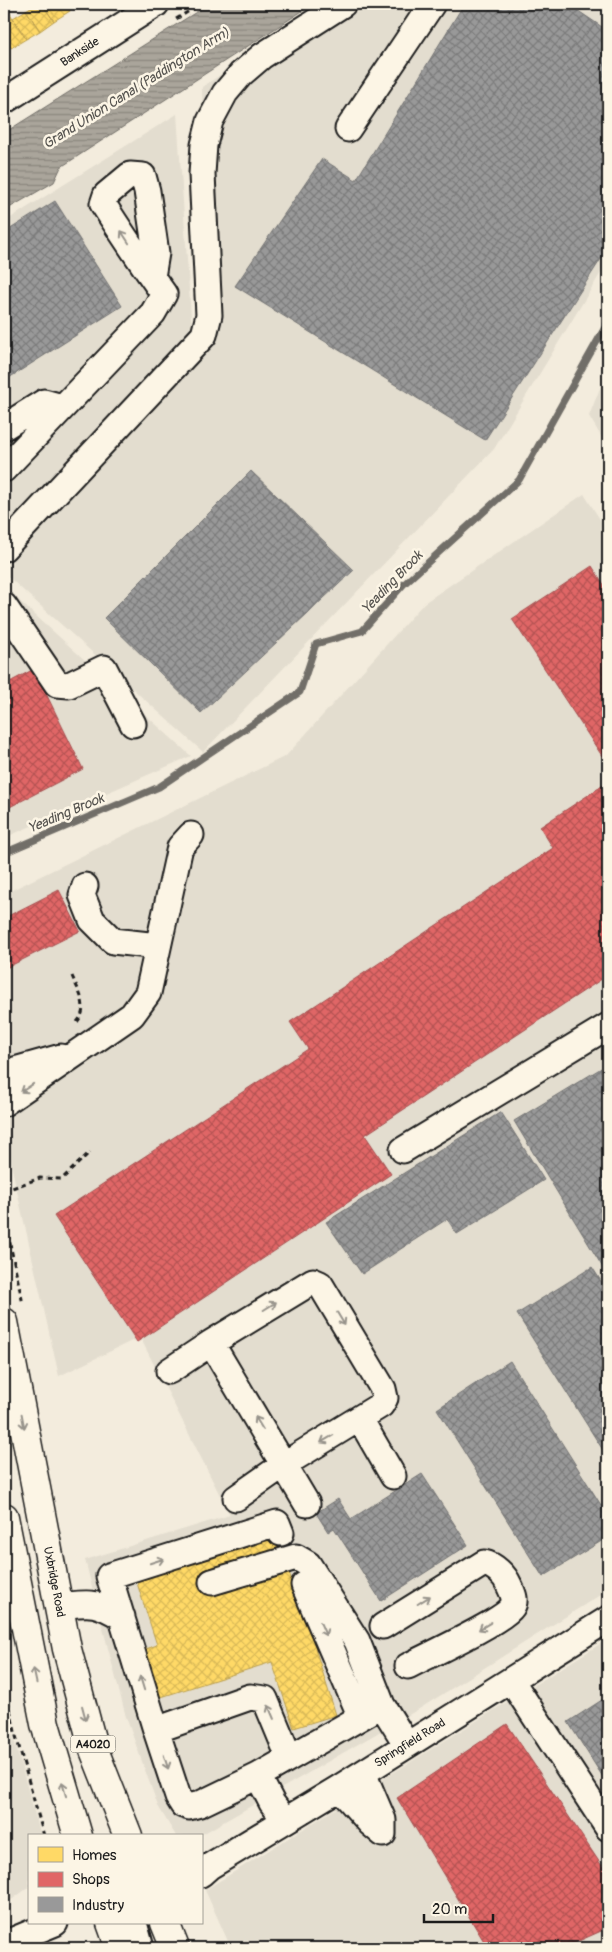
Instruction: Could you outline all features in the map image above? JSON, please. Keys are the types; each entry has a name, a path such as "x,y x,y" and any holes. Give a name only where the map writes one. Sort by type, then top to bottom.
{"main road":[{"name":"Uxbridge Road","path":"15,1317 58,1606 67,1649 94,1750 127,1834"},
{"name":"A4020","path":"4,1517 45,1724 77,1834"},
{"path":"111,1924 120,1948"},
{"path":"165,1924 176,1948"}],"street":[{"name":"Bankside","path":"4,101 156,4"},
{"path":"4,548 204,335 209,316 202,174 204,145 210,121 225,93 241,74 262,56 343,4"},
{"path":"348,129 432,4"},
{"path":"7,459 62,407 153,313 164,294 152,277"},
{"path":"4,427 44,402 62,407"},
{"path":"4,606 57,684 69,685 104,668 133,724"},
{"path":"4,1103 132,1015 148,993 180,847 191,835"},
{"path":"85,886 82,895 92,920 113,941 158,946"},
{"path":"403,1150 608,1026"},
{"path":"4,1073 80,1052"},
{"path":"169,1371 313,1281 320,1284 383,1389 385,1398 381,1405 283,1465 236,1498"},
{"path":"211,1343 307,1504"},
{"path":"360,1419 393,1476"},
{"path":"281,1533 277,1523 109,1576 178,1798 183,1805 189,1807 200,1804 258,1776 288,1757 382,1705"},
{"path":"212,1582 296,1557 308,1564 357,1641 382,1705 407,1745"},
{"path":"382,1626 484,1563 491,1564 507,1580 514,1596 513,1605 508,1611 481,1628 408,1666"},
{"path":"304,1585 361,1716"},
{"path":"58,1606 92,1603 104,1606 122,1617"},
{"name":"Springfield Road","path":"204,1869 339,1788 608,1619"},
{"path":"511,1680 608,1828"},
{"path":"156,1730 250,1697 258,1697 265,1699 288,1757"},
{"path":"339,1788 370,1824 384,1834 383,1820 363,1773"},
{"path":"258,1776 272,1803 285,1820"},
{"path":"4,1944 53,1924"},
{"path":"134,1924 141,1948"},
{"path":"172,1924 176,1948"}],"path":[{"path":"72,976 84,1002 80,1019 73,1026"},
{"path":"4,1191 40,1178 62,1179 90,1152"},
{"path":"4,1216 15,1317"},
{"path":"4,1684 16,1736 43,1834"}],"shaded area":[{"path":"329,4 608,4 608,261 494,449 203,752 4,573 4,570 207,330 202,87"},
{"path":"177,114 192,332 4,558 4,222"},
{"path":"608,368 608,448 589,416"},
{"path":"584,494 608,532 608,1590 419,1709 202,1834 175,1834 158,1806 126,1717 85,1560 230,1515 140,1337 59,1376 4,1140 4,894 286,756 424,603"},
{"path":"4,587 191,756 4,838"},
{"path":"608,1639 608,1948 231,1948 205,1890"},
{"path":"4,1704 40,1834 28,1834 28,1888 10,1901 4,1881"}],"water":[{"name":"Grand Union Canal (Paddington Arm)","path":"209,4 313,4 61,167 54,182 4,211 4,133"}],"building: Homes":[{"path":"4,4 26,39 11,48 4,36"},
{"path":"36,4 42,4 54,21 40,31 26,10"},
{"path":"42,4 66,4 70,11 54,21"},
{"path":"26,10 40,31 26,39 13,18"},
{"path":"277,1535 298,1600 324,1645 315,1648 336,1715 294,1728 272,1662 158,1698 143,1650 157,1645 136,1580"}],"building: Shops":[{"path":"592,566 608,591 608,765 512,619"},
{"path":"34,669 83,769 4,810 4,685"},
{"path":"608,782 608,975 365,1135 391,1174 137,1342 54,1216 308,1049 290,1022 553,848 540,827"},
{"path":"59,890 80,931 4,969 4,918"},
{"path":"507,1724 608,1875 608,1928 563,1948 488,1948 397,1798"}],"building: Industry":[{"path":"464,4 568,4 608,31 608,248 485,440 235,286 322,159 356,180"},
{"path":"55,201 122,306 4,381 4,233"},
{"path":"251,471 354,570 201,713 104,618"},
{"path":"608,1064 608,1276 514,1121"},
{"path":"501,1112 544,1180 457,1234 447,1219 362,1274 326,1222"},
{"path":"592,1267 608,1292 608,1458 517,1314"},
{"path":"510,1361 608,1516 608,1537 543,1577 437,1409"},
{"path":"422,1474 468,1545 381,1601 334,1528 328,1532 316,1513 338,1499 351,1519"},
{"path":"608,1696 608,1785 568,1722"}],"waterway":[{"name":"Yeading Brook","path":"4,853 159,787 300,692 316,644 362,631 404,584 519,480 608,322"}]}
